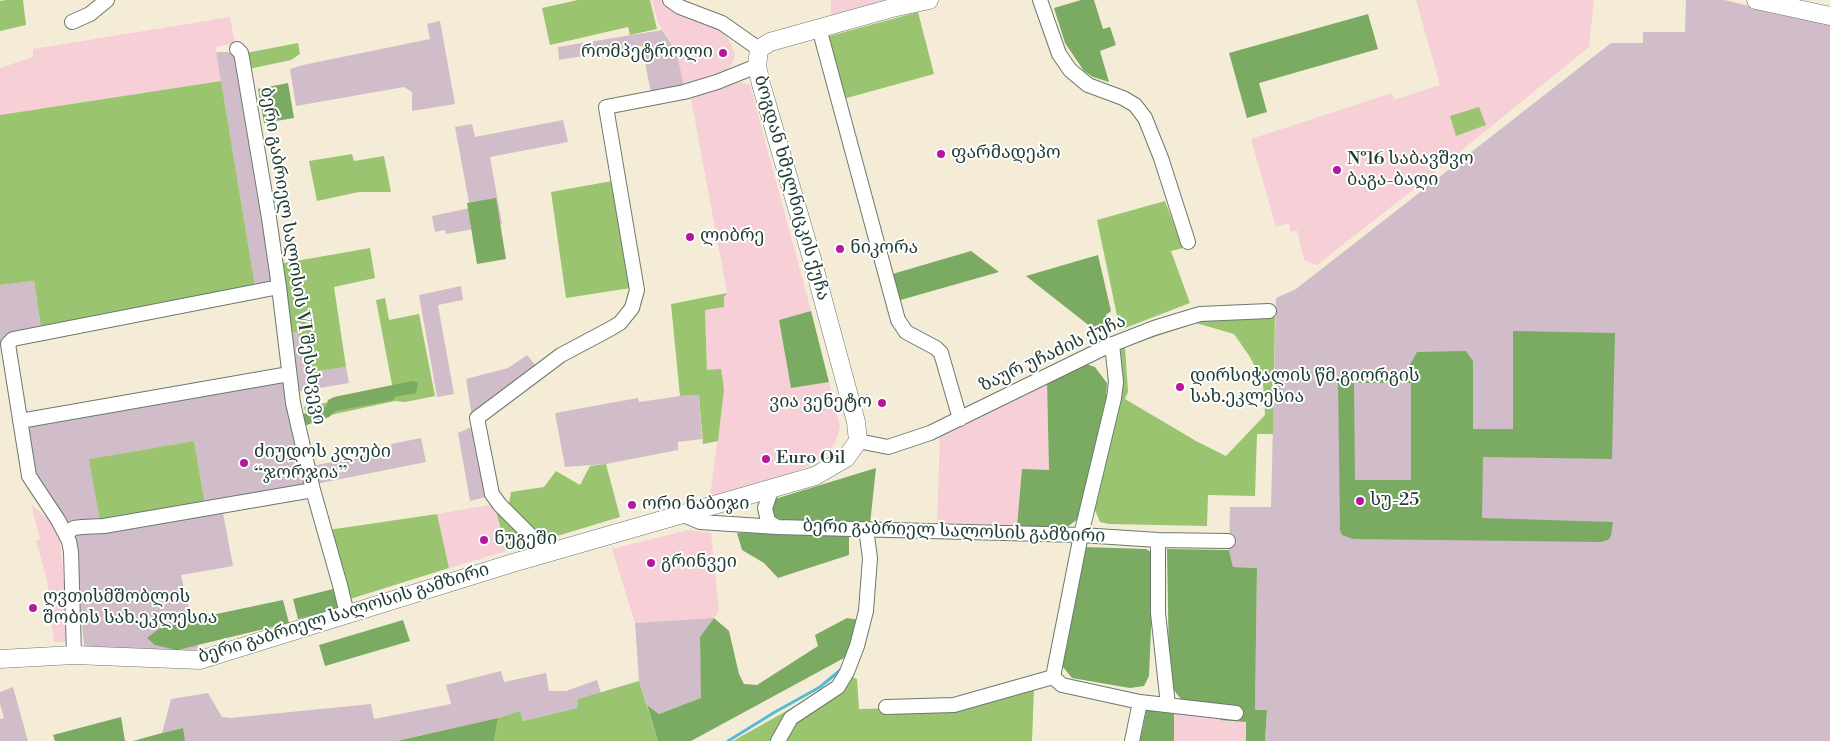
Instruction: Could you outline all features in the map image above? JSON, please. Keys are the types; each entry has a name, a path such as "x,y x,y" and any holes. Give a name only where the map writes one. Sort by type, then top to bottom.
{"main road":[{"name":"ბოგდან ხმელნიცკის ქუჩა","path":"858,441 856,422 838,353 758,58 770,42 892,8 930,0"},
{"path":"1756,0 1830,16"},
{"name":"ბერი გაბრიელ სალოსის გამზირი","path":"0,659 74,655 200,660 540,555 816,476 846,458 858,441"}],"street":[{"path":"72,22 90,14 107,0"},
{"path":"540,555 531,536 500,505 492,494 477,418 561,355 620,323 632,308 637,290 606,107 684,92 718,82 758,58 722,23 680,7 670,0"},
{"path":"1040,0 1059,54 1070,70 1088,86 1123,98 1135,106 1145,118 1161,158 1188,242"},
{"path":"819,28 898,320 906,332 936,348 941,353 960,419"},
{"name":"ბერი გაბრიელ სალოსის VI შესახვევი","path":"237,49 242,58 279,287 293,403 313,490 347,614"},
{"path":"74,655 71,552 66,533 29,476 8,344 13,339 279,287"},
{"name":"ზაურ უჩაძის ქუჩა","path":"858,441 888,447 930,433 1112,344 1154,328 1200,314 1269,311"},
{"path":"1053,677 1081,535 1114,398 1116,382 1112,344"},
{"path":"20,421 289,374"},
{"path":"772,488 765,508 768,521 777,527"},
{"path":"66,533 74,528 104,526 313,490"},
{"name":"ბერი გაბრიელ სალოსის გამზირი","path":"681,514 700,522 777,527 1228,541"},
{"path":"778,741 791,718 838,687 857,646 866,610 870,558 866,529"},
{"path":"1158,540 1158,613 1168,705"},
{"path":"1053,677 1062,685 1140,702 1236,713"},
{"path":"886,707 954,705 1053,677"},
{"path":"1132,741 1140,702"}],"shaded area":[{"path":"652,0 661,0 715,25 727,36 735,54 732,64 725,73 684,87 677,53 658,23"},
{"path":"831,0 894,0 831,15"},
{"path":"1416,0 1594,0 1589,47 1317,265 1304,260 1297,230 1291,232 1289,223 1276,227 1251,139 1392,93 1394,100 1440,85"},
{"path":"1686,0 1724,0 1796,17 1830,22 1830,741 1265,741 1267,710 1255,710 1257,568 1233,567 1229,550 1230,507 1271,507 1276,298 1296,289 1611,43 1643,43 1643,32 1685,32"},
{"path":"230,17 235,43 215,47 221,81 0,115 0,68 33,57 33,49"},
{"path":"440,21 455,104 412,111 412,92 404,87 296,106 290,69 430,39 427,24"},
{"path":"662,30 677,53 684,87 651,93 642,46 559,60 558,47"},
{"path":"216,52 237,52 274,283 255,286"},
{"path":"741,82 750,85 811,311 779,320 791,388 829,382 840,427 835,443 829,452 814,464 789,474 710,497 724,389 721,370 707,370 705,310 727,293 691,98"},
{"path":"563,120 568,142 490,157 502,224 446,234 445,230 435,232 432,216 470,208 455,127 472,124 475,137"},
{"path":"34,281 41,328 0,345 0,285"},
{"path":"461,286 463,300 438,305 454,394 437,397 419,295"},
{"path":"298,332 305,373 346,367 349,383 296,392 288,333"},
{"path":"527,355 538,368 472,417 466,379 508,368"},
{"path":"282,379 304,486 205,504 194,441 90,459 100,522 67,527 33,475 23,425"},
{"path":"1047,382 1049,471 1022,470 1017,526 937,523 940,436"},
{"path":"699,395 702,439 678,442 678,450 606,464 565,467 555,413 638,398 639,402"},
{"path":"474,426 490,496 470,501 458,433"},
{"path":"421,438 426,462 316,484 312,466 392,450 391,444"},
{"path":"31,504 53,524 60,541 69,637 64,642 54,642 47,580 36,541 40,539"},
{"path":"494,504 507,551 449,568 437,514"},
{"path":"222,508 233,566 181,575 199,649 166,653 91,650 84,645 73,534"},
{"path":"688,530 711,533 719,611 714,618 635,623 612,549"},
{"path":"714,618 700,637 702,698 659,714 647,705 639,681 635,623"},
{"path":"501,671 504,682 546,673 549,691 566,691 597,680 601,693 578,699 577,708 523,721 520,711 498,718 397,741 185,741 182,728 162,733 171,699 208,693 222,717 230,718 371,704 374,719 451,704 446,685"},
{"path":"13,687 28,741 0,741 0,719 4,718 0,704 0,692"},
{"path":"1174,714 1246,722 1246,741 1174,741"}],"green space":[{"path":"23,0 26,25 0,31 0,1"},
{"path":"578,0 650,0 657,29 630,35 628,27 550,45 542,8"},
{"path":"1081,0 1094,0 1103,29 1110,27 1116,45 1100,51 1109,82 1093,77 1084,71 1065,43 1054,8"},
{"path":"918,12 934,74 843,99 826,37"},
{"path":"1368,14 1378,49 1259,83 1267,112 1247,118 1229,53"},
{"path":"298,43 300,54 291,60 249,69 246,53"},
{"path":"221,81 255,286 41,328 34,281 0,285 0,115"},
{"path":"288,83 294,118 264,123 258,89"},
{"path":"1479,107 1486,125 1456,136 1450,116"},
{"path":"352,154 354,161 384,156 391,192 359,192 317,201 309,161"},
{"path":"612,181 631,288 566,298 551,192"},
{"path":"496,198 506,259 477,264 467,203"},
{"path":"1165,201 1183,248 1171,251 1190,303 1120,330 1097,220"},
{"path":"370,248 375,278 334,287 346,367 305,373 298,332 288,333 279,264"},
{"path":"971,251 999,272 897,301 889,275"},
{"path":"1098,255 1111,311 1106,315 1108,325 1096,331 1026,276"},
{"path":"727,293 724,297 724,307 705,310 707,370 721,369 724,389 718,441 703,444 699,395 680,396 671,304"},
{"path":"385,298 389,320 419,314 435,396 405,402 395,401 307,420 304,407 393,390 376,300"},
{"path":"811,311 829,382 791,388 779,320"},
{"path":"1275,316 1273,434 1257,434 1255,496 1208,495 1207,526 1109,524 1100,522 1095,510 1095,495 1121,393 1121,344 1202,318","holes":["1196,323 1234,334 1250,357 1263,383 1265,415 1226,456 1196,441 1125,399 1128,392 1125,347"]},
{"path":"1513,331 1615,333 1612,459 1483,457 1482,518 1613,522 1611,536 1608,540 1601,542 1353,539 1342,535 1340,530 1338,379 1370,381 1396,377 1406,372 1417,352 1466,351 1473,361 1473,429 1513,429","holes":["1354,383 1411,383 1411,480 1355,480"]},
{"path":"1086,364 1095,367 1107,383 1106,399 1078,519 1067,527 1017,526 1022,469 1049,470 1047,382"},
{"path":"412,381 418,383 416,393 394,397 394,400 336,411 329,417 301,427 301,414 326,407 328,400 334,397"},
{"path":"194,441 205,504 100,522 89,459"},
{"path":"606,464 620,517 507,551 494,504 509,503 511,492 544,487 556,471 580,485 590,466"},
{"path":"876,468 870,524 785,521 775,517 772,509 773,501 778,498"},
{"path":"437,514 449,568 347,600 328,530"},
{"path":"737,533 849,534 849,555 778,578 764,563 742,550"},
{"path":"1084,547 1146,549 1151,552 1154,559 1149,676 1144,686 1130,688 1072,678 1063,667 1061,659"},
{"path":"1167,549 1229,550 1233,567 1257,568 1255,710 1267,710 1265,741 1246,741 1246,722 1220,720 1220,706 1181,699 1172,686 1169,663"},
{"path":"333,589 338,609 298,619 293,599"},
{"path":"283,600 289,623 177,650 155,645 147,638 164,625"},
{"path":"714,618 729,631 739,674 744,684 757,685 818,646 815,635 847,618 859,620 858,632 844,658 691,741 658,741 647,705 659,714 701,698 700,637"},
{"path":"403,620 410,641 325,666 319,645"},
{"path":"844,673 857,679 859,709 961,707 1034,689 1032,741 733,741 820,692 837,681"},
{"path":"639,681 658,741 494,741 498,718 520,711 523,721 577,708 578,699"},
{"path":"1147,708 1174,714 1174,741 1140,741"},
{"path":"121,717 125,741 55,741 53,735"},
{"path":"498,718 494,741 397,741"},
{"path":"183,728 185,741 133,741 162,733"}],"waterway":[{"path":"728,741 820,687 844,667"}],"place":[{"name":"რომპეტროლი","path":"723,53"},
{"name":"ფარმადეპო","path":"941,154"},
{"name":"№16 საბავშვო ბაგა-ბაღი","path":"1337,170"},
{"name":"ლიბრე","path":"690,237"},
{"name":"ნიკორა","path":"840,249"},
{"name":"დირსიჭალის წმ.გიორგის სახ.ეკლესია","path":"1180,387"},
{"name":"ვია ვენეტო","path":"882,403"},
{"name":"Euro Oil","path":"766,459"},
{"name":"ძიუდოს კლუბი “ჯორჯია”","path":"244,463"},
{"name":"სუ-25","path":"1360,501"},
{"name":"ორი ნაბიჯი","path":"632,505"},
{"name":"ნუგეში","path":"484,540"},
{"name":"გრინვეი","path":"651,563"},
{"name":"ღვთისმშობლის შობის სახ.ეკლესია","path":"33,608"}]}
